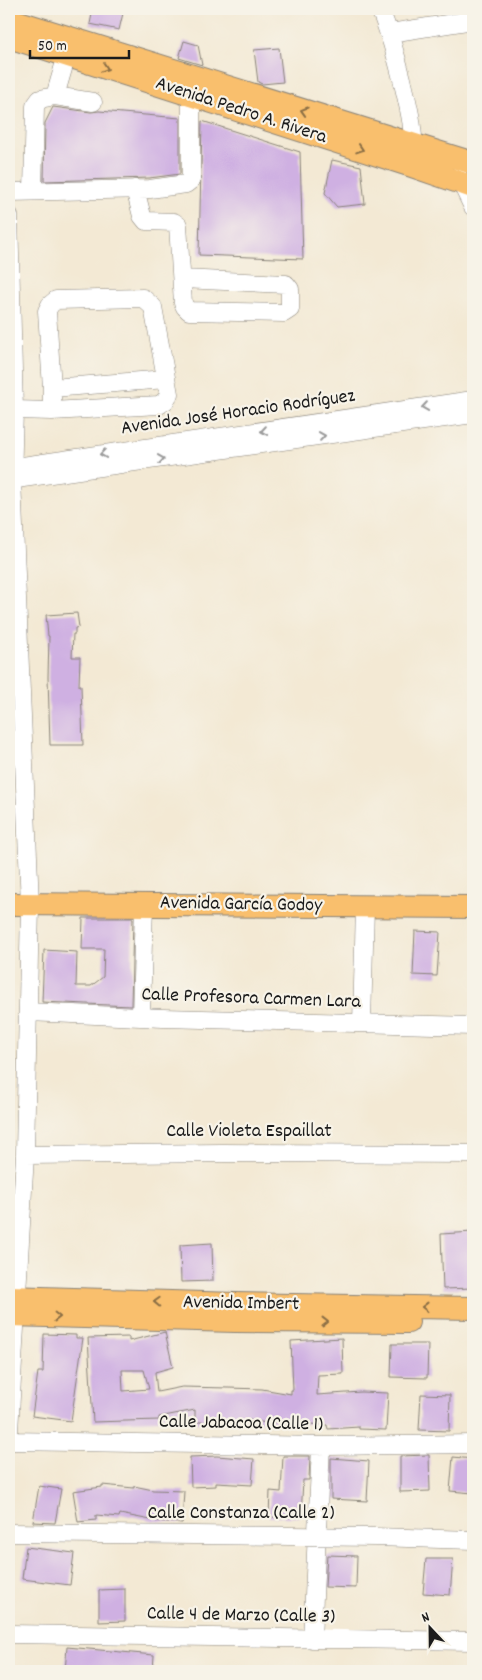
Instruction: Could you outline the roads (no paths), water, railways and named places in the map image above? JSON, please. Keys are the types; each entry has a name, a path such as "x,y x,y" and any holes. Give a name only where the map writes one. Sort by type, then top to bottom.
{"main road":[{"name":"Avenida Pedro A. Rivera","path":"9,19 413,156 467,185"},
{"name":"Avenida Pedro A. Rivera","path":"9,37 191,95 413,156 450,156 473,163"},
{"name":"Avenida García Godoy","path":"19,904 473,907"},
{"name":"Avenida Imbert","path":"12,1306 473,1323"},
{"name":"Avenida Imbert","path":"236,1313 473,1308"}],"street":[{"path":"380,9 390,33 412,117 413,156"},
{"path":"390,33 473,20"},
{"path":"54,96 67,56"},
{"path":"9,192 136,189 186,184 191,180 191,95"},
{"path":"34,191 36,106 40,99 54,96 93,102"},
{"path":"450,156 467,185 473,208"},
{"path":"136,189 142,216 146,221 174,222 178,225 182,279 184,303 185,307 189,310 284,313 290,308 290,289 286,284 182,279"},
{"path":"9,215 10,313 14,410 10,474 19,904 28,1012 25,1155 12,1306 9,1431"},
{"path":"14,410 52,411 159,406 169,394 153,307 148,301 143,298 56,300 50,305 46,311 52,411"},
{"path":"52,388 166,380"},
{"name":"Avenida José Horacio Rodríguez","path":"10,474 473,400"},
{"name":"Avenida José Horacio Rodríguez","path":"10,474 473,414"},
{"path":"141,1017 144,904"},
{"path":"362,1023 366,906"},
{"name":"Calle Profesora Carmen Lara","path":"28,1012 473,1026"},
{"name":"Calle Violeta Espaillat","path":"25,1155 222,1153 473,1154"},
{"name":"Calle Jabacoa (Calle 1)","path":"9,1441 322,1446 473,1444"},
{"path":"312,1639 322,1446"},
{"name":"Calle Constanza (Calle 2)","path":"9,1533 318,1536 473,1540"},
{"name":"Calle 4 de Marzo (Calle 3)","path":"9,1634 473,1641"}]}
